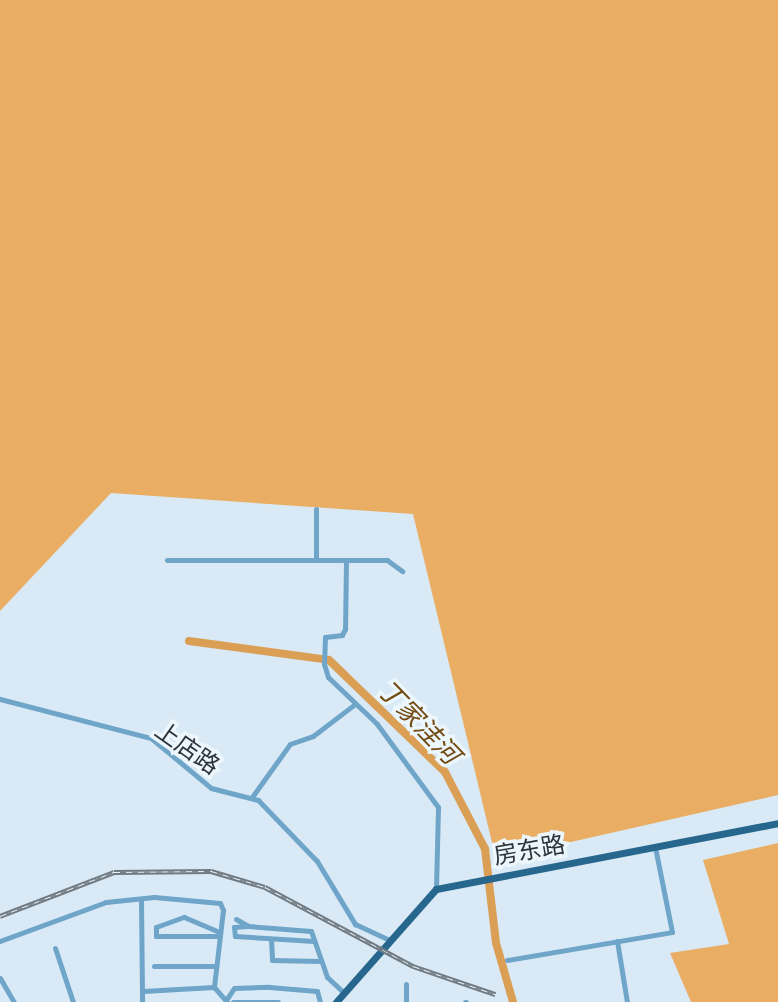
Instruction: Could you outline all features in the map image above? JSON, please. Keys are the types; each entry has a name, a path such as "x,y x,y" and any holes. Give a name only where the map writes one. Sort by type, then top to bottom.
{"main road":[{"name":"房东路","path":"436,889 480,877 778,823"},
{"path":"336,1002 436,889"}],"street":[{"path":"316,509 316,559"},
{"path":"167,560 387,560 402,571"},
{"path":"346,561 345,629 342,635 325,637 324,664 328,677 401,754 438,807 436,889"},
{"name":"上店路","path":"0,699 151,738 211,788 252,797"},
{"path":"355,704 313,736 290,744 252,797 317,861 355,924 389,940"},
{"path":"507,960 672,932 655,847"},
{"path":"141,899 142,1002"},
{"path":"0,941 80,909 141,899 220,903 214,987 228,1001 278,1002"},
{"path":"184,917 220,934 156,936 156,927 184,917"},
{"path":"236,919 248,926"},
{"path":"315,941 235,936 234,927 311,931 315,941 327,977 344,993"},
{"path":"271,939 272,960 321,961"},
{"path":"617,941 627,1002"},
{"path":"55,948 73,1002"},
{"path":"154,966 215,966"},
{"path":"0,978 14,1002"},
{"path":"406,984 406,1002"},
{"path":"143,991 214,987"},
{"path":"228,1001 234,988 269,987 317,991 320,1002"}],"shaded area":[{"path":"0,0 778,0 778,795 496,859 413,514 111,493 0,611"},
{"path":"778,843 778,1002 691,1002 670,953 729,944 703,860"}],"waterway":[{"name":"丁家洼河","path":"189,641 329,660 445,772 485,849 496,943 513,1002"}],"railway":[{"path":"0,916 114,872 211,871 265,887 413,966 495,994"}]}
